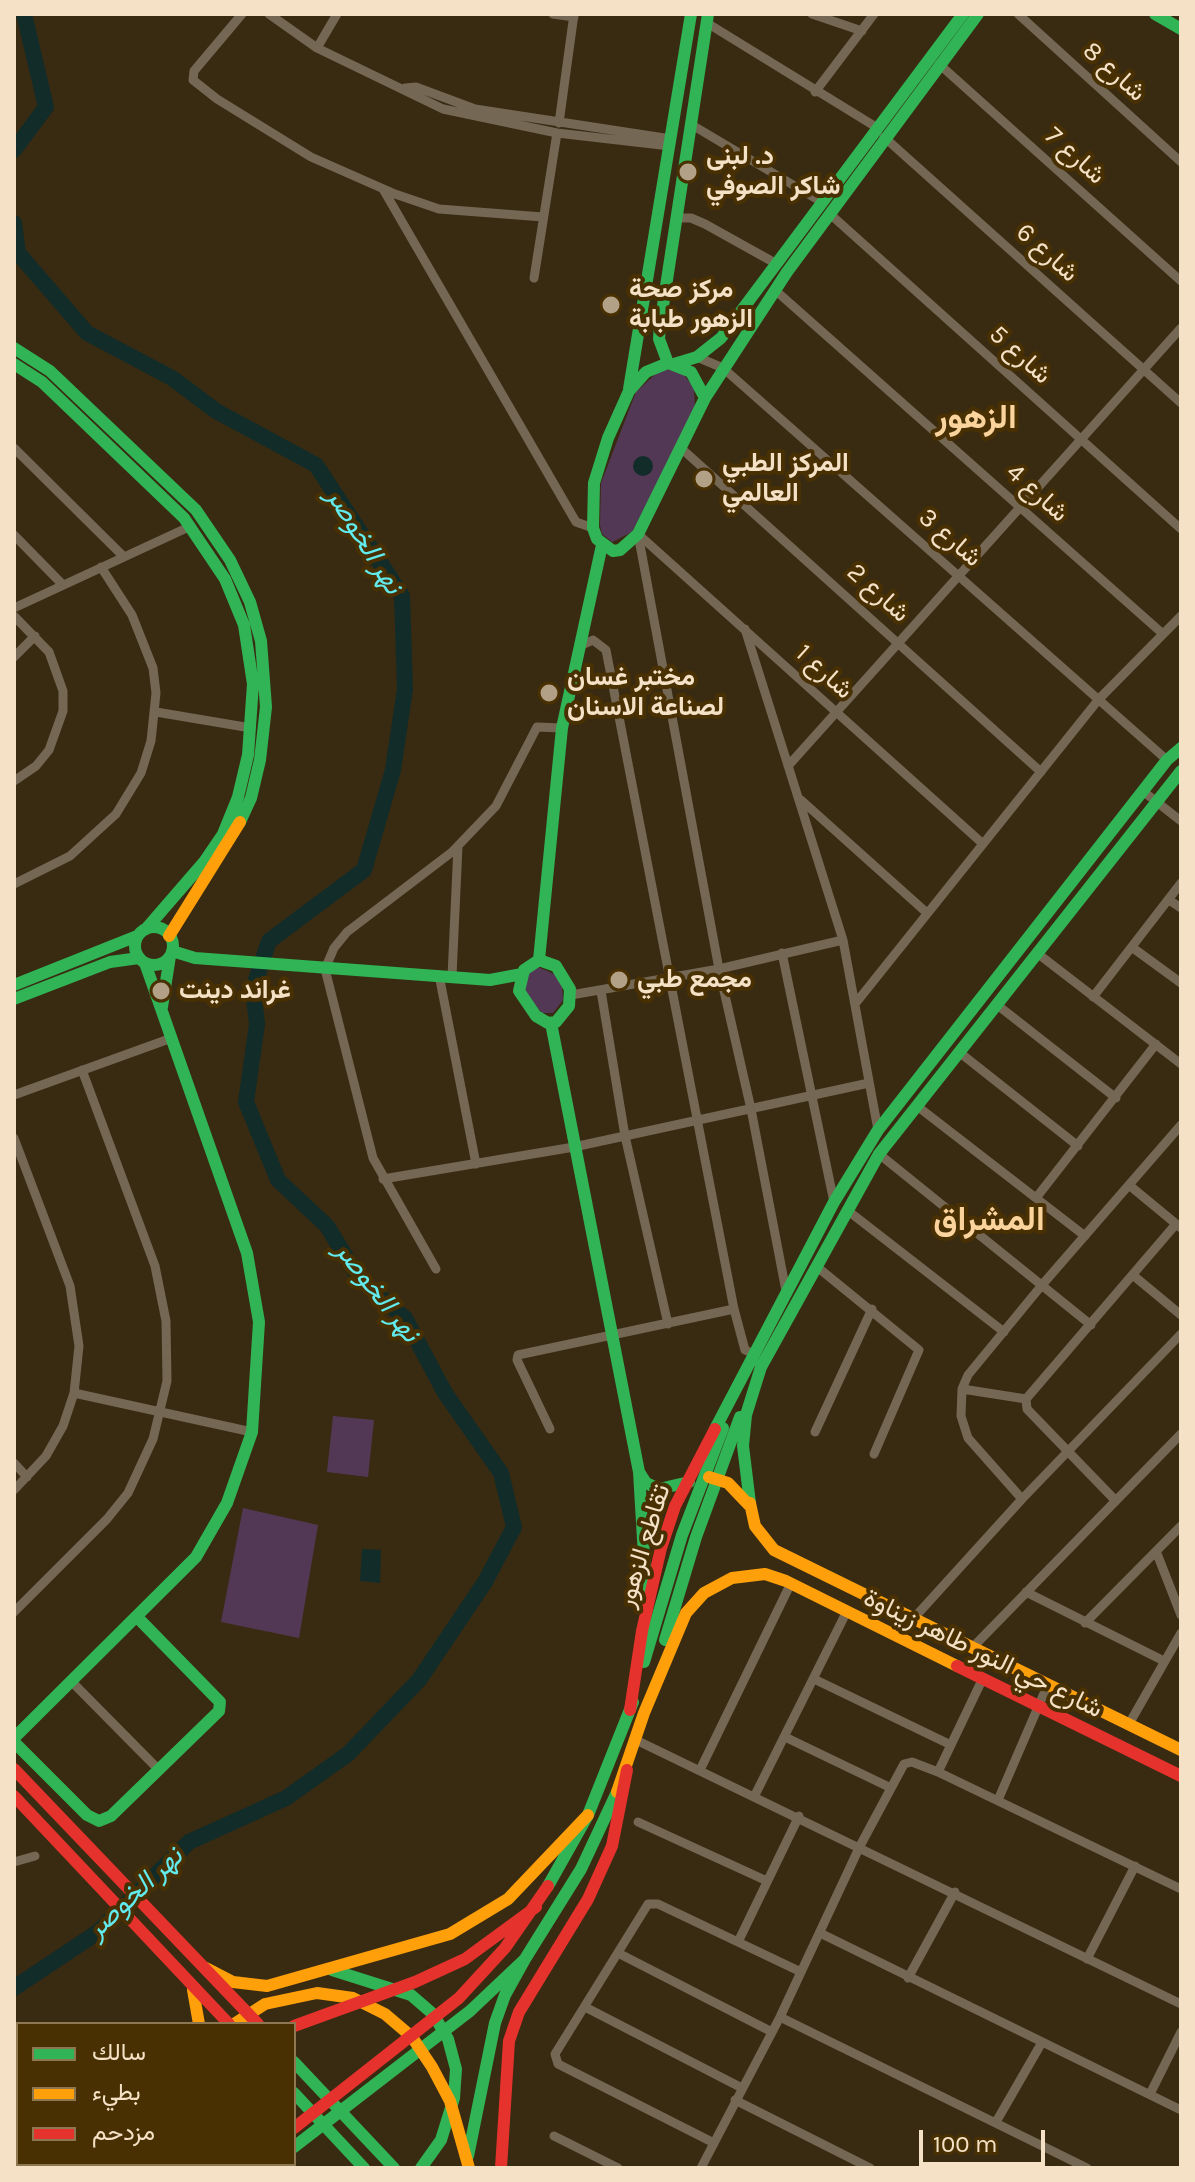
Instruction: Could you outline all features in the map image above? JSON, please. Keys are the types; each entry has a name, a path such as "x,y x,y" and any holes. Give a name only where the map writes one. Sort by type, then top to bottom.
{"main road":[{"path":"490,980 522,974 539,960 562,728 602,545 593,528 594,483 608,438 629,391 691,14"},
{"path":"602,545 620,550 638,534 723,368 830,214 880,132 963,14"},
{"path":"629,391 646,372 697,357 721,338 820,201 939,64 978,14"},
{"path":"1155,14 1181,29"},
{"path":"705,398 691,372 671,364 659,339 708,18"},
{"path":"14,348 50,371 196,510 219,540 250,602 264,660 264,729 251,798 233,839 169,936 171,954 161,1010"},
{"path":"14,364 42,382 191,526 225,579 244,625 252,674 251,728 244,774 223,834 142,932 135,947 240,1229 253,1280 259,1362 252,1432 242,1467 213,1530 196,1557 14,1740 87,1815 99,1821 111,1816 222,1707 138,1618"},
{"path":"123,459 133,448"},
{"path":"749,1505 744,1467 746,1415 755,1361 816,1266 879,1154 1037,953 1150,796 1167,760 1181,748"},
{"path":"296,2126 459,1998 505,1948 536,1907 588,1815 630,1710 682,1535 786,1291 834,1202 878,1130 1150,796 1181,771"},
{"path":"169,903 172,912 184,913"},
{"path":"14,985 142,932 161,929 169,936"},
{"path":"14,999 110,962 142,960 156,965 171,954 321,969 490,980 508,986 521,997 531,1012 551,1023"},
{"path":"539,960 556,966 571,995 564,1016 551,1023"},
{"path":"521,997 519,987 522,974"},
{"path":"551,1023 639,1472 648,1606 656,1618 666,1622 686,1613"},
{"name":"تقاطع الزهور","path":"630,1710 642,1631 667,1528 684,1484 755,1361"},
{"path":"502,2165 509,2041 519,2012 588,1899 612,1846 627,1770 724,1441"},
{"path":"701,1452 705,1463 717,1470 735,1472 744,1467"},
{"path":"639,1472 646,1483 659,1489 714,1477 728,1483 749,1505"},
{"name":"شارع حي النور طاهر زيناوة","path":"749,1505 755,1526 774,1550 1180,1747"},
{"name":"شارع حي النور طاهر زيناوة","path":"686,1613 717,1585 732,1578 765,1574 791,1583 1181,1776"},
{"path":"644,1713 686,1613"},
{"path":"642,1631 652,1626 662,1626 675,1637"},
{"path":"14,1769 256,2022"},
{"path":"467,2168 499,2009 525,1959 581,1869 627,1770"},
{"path":"14,1796 230,2022"},
{"path":"206,1968 233,1982 267,1986 436,1939 479,1919 532,1877 588,1815"},
{"path":"296,2025 454,1964 478,1951 536,1907"},
{"path":"296,2145 470,2011 525,1959"},
{"path":"331,1970 394,1987 419,2001 444,2030 456,2069 454,2098 447,2126 421,2168"},
{"path":"191,1984 199,2022"},
{"path":"236,2022 282,1998 335,1994 385,2014 423,2051 450,2101 467,2168"},
{"path":"296,2064 394,2168"},
{"path":"296,2095 364,2168"}],"street":[{"path":"242,14 194,71 193,80 311,157 383,189 439,209 543,217"},
{"path":"269,14 317,48 405,88 416,87 475,109 558,128 670,142"},
{"path":"317,48 337,14"},
{"path":"534,278 574,15 553,14"},
{"path":"812,14 862,31"},
{"path":"815,92 874,14"},
{"name":"شارع 8","path":"1018,14 1181,162"},
{"name":"شارع 6","path":"708,18 815,92 880,132 1181,403"},
{"name":"شارع 7","path":"939,64 1181,281"},
{"path":"692,125 820,201"},
{"path":"383,189 576,522 593,528"},
{"name":"شارع 5","path":"830,214 1181,529"},
{"path":"676,218 691,218 705,224 775,263"},
{"name":"شارع 4","path":"775,290 1163,634"},
{"path":"788,766 1181,328"},
{"name":"شارع 3","path":"697,357 723,368 1167,760"},
{"path":"14,448 123,556"},
{"name":"شارع 2","path":"682,449 1041,772"},
{"path":"14,608 191,526"},
{"path":"638,534 719,969 751,1109 786,1291"},
{"name":"شارع 1","path":"638,534 982,843"},
{"path":"14,535 62,584"},
{"path":"14,884 70,856 116,814 141,773 156,712 153,668 145,644 101,567"},
{"path":"14,616 35,636 58,670 63,711 49,750 36,766 14,781"},
{"path":"855,1004 1099,699 1181,616"},
{"path":"745,629 843,940 878,1130"},
{"path":"14,657 35,636"},
{"path":"579,647 593,640 606,650 734,1309 745,1350 755,1361"},
{"path":"156,712 251,728"},
{"path":"436,1269 383,1179 367,1135 321,969 339,939 458,846 496,806 537,727 562,728"},
{"path":"1150,796 1181,821"},
{"path":"799,799 927,913"},
{"path":"458,846 446,975 476,1164"},
{"path":"1093,997 1181,883"},
{"path":"1169,900 1181,908"},
{"path":"571,995 672,979 843,940"},
{"path":"1133,948 1181,983"},
{"path":"782,953 834,1202"},
{"path":"1037,953 1181,1064"},
{"path":"601,991 625,1136 668,1324"},
{"path":"996,1004 1116,1098"},
{"path":"14,1095 169,1039"},
{"path":"1036,1198 1156,1044"},
{"path":"959,1052 1078,1146"},
{"path":"14,1612 119,1505 142,1467 162,1411 168,1351 161,1289 145,1233 82,1070"},
{"path":"383,1179 574,1147 869,1083"},
{"path":"917,1106 1085,1236"},
{"path":"1022,1499 968,1438 961,1416 962,1389 1042,1285 1181,1125"},
{"path":"1172,1136 1181,1143"},
{"path":"14,1138 75,1306 79,1346 74,1393 55,1443 14,1490"},
{"path":"879,1154 1091,1325"},
{"path":"1114,1499 1027,1409 1026,1399 1178,1226 1129,1185"},
{"path":"847,1210 1004,1332"},
{"path":"816,1266 919,1350 874,1454"},
{"path":"1134,1276 1181,1315"},
{"path":"550,1429 517,1360 518,1355 734,1309"},
{"path":"815,1432 872,1309"},
{"path":"914,1618 1022,1499 1181,1334"},
{"path":"962,1389 1026,1399"},
{"path":"74,1393 252,1432"},
{"path":"973,1647 1114,1499 1181,1434"},
{"path":"14,1463 27,1477"},
{"path":"1085,1623 1181,1526"},
{"path":"1156,1551 1181,1615"},
{"path":"700,1770 791,1583"},
{"path":"1026,1592 1164,1661"},
{"path":"755,1795 847,1611"},
{"path":"1129,1724 1181,1633"},
{"path":"938,1772 983,1678"},
{"path":"814,1679 951,1745"},
{"path":"72,1682 158,1769"},
{"path":"998,1800 1048,1684"},
{"path":"785,1737 891,1788"},
{"path":"636,1740 799,1816 1181,2004"},
{"path":"701,2168 780,2017 860,1846 908,1762 938,1772 1181,1889"},
{"path":"738,1942 799,1816"},
{"path":"638,1822 767,1881"},
{"path":"14,1862 35,1856"},
{"path":"1087,1959 1135,1866"},
{"path":"908,1978 955,1892"},
{"path":"714,2143 558,2064 555,2054 653,1902 801,1972"},
{"path":"820,1933 1181,2110"},
{"path":"618,1953 772,2032"},
{"path":"585,2007 742,2088"},
{"path":"780,2017 1087,2168"},
{"path":"1150,2094 1181,2032"},
{"path":"996,2122 1041,2044"},
{"path":"735,2100 870,2168"},
{"path":"554,2136 618,2168"}],"shaded area":[{"path":"661,369 681,371 694,388 695,411 632,532 612,542 602,534 600,525 601,483 636,392"},
{"path":"536,966 556,975 562,987 563,1000 553,1013 542,1013 524,991 527,971"},
{"path":"333,1416 374,1420 368,1477 327,1472"},
{"path":"243,1508 318,1525 299,1638 221,1622"}],"water":[{"path":"643,456 650,459 653,466 650,473 643,476 636,473 633,466 636,459"},
{"path":"362,1549 381,1550 380,1583 360,1581"}],"waterway":[{"name":"نهر الخوصر","path":"14,150 46,107 24,14"},
{"name":"نهر الخوصر","path":"14,223 18,253 87,333 172,378 216,411 316,465 402,596 405,689 393,770 364,870 269,941 253,989 257,1024 246,1102 278,1180 327,1226 360,1280 405,1318 445,1393 501,1473 514,1527 485,1582 419,1680 348,1754 286,1798 189,1842 98,1932 14,1988"}],"traffic: fast":[{"path":"629,389 691,14"},
{"path":"668,363 659,339 660,325 708,14"},
{"path":"674,364 697,357 721,338 963,14"},
{"path":"705,398 787,272 978,14"},
{"path":"1155,14 1181,29"},
{"path":"14,348 50,371 196,510 230,560 250,602 261,641 266,707 260,760 251,798 240,822"},
{"path":"668,363 691,372 705,398 638,534 620,550 613,551 597,539 593,528 594,483 608,438 629,391 646,372 668,363"},
{"path":"14,364 42,382 184,518 225,579 244,625 253,684 248,755 238,797 223,834 204,862 146,929"},
{"path":"539,960 562,728 602,545"},
{"path":"715,1429 834,1202 878,1130 1167,760 1181,748"},
{"path":"750,1503 743,1446 746,1415 761,1367 879,1154 1181,771"},
{"path":"154,927 167,933 173,946 167,959 154,965 141,959 135,946 141,933 154,927"},
{"path":"14,985 137,936"},
{"path":"172,951 195,958 490,980 522,974"},
{"path":"162,1007 170,956"},
{"path":"14,999 110,962 139,958"},
{"path":"539,960 556,966 570,989 569,1006 556,1022 548,1023 536,1016 519,991 524,970 539,960"},
{"path":"14,1738 196,1557 227,1503 252,1432 259,1322 247,1253 145,963"},
{"path":"551,1023 639,1472 646,1590"},
{"path":"665,1640 696,1537 740,1417"},
{"path":"644,1662 682,1535 723,1428"},
{"path":"639,1472 646,1483 659,1489 689,1482"},
{"path":"14,1742 87,1815 99,1821 111,1816 219,1711 220,1702 138,1618"},
{"path":"548,1886 588,1815 633,1702"},
{"path":"296,2145 470,2011 525,1959 581,1869 617,1792"},
{"path":"468,2156 495,2023 505,1995 525,1959"},
{"path":"332,1970 411,1995 433,2014 448,2039 456,2069 454,2098 441,2140 421,2168"},
{"path":"296,2064 394,2168"},
{"path":"296,2095 364,2168"}],"traffic: slow":[{"path":"169,936 240,822"},
{"path":"709,1477 728,1483 749,1505"},
{"path":"750,1503 755,1526 774,1550 1181,1750"},
{"path":"617,1792 644,1713 686,1613 704,1593 732,1578 765,1574 786,1581 957,1666"},
{"path":"206,1968 233,1982 267,1986 450,1934 508,1899 588,1815"},
{"path":"193,1990 199,2022"},
{"path":"237,2022 265,2004 317,1993 353,1998 385,2014 412,2037 432,2067 450,2101 469,2168"}],"traffic: jam":[{"path":"630,1710 642,1631 661,1548 675,1506 715,1429"},
{"path":"957,1666 1181,1776"},
{"path":"14,1769 256,2022"},
{"path":"501,2168 509,2041 519,2012 588,1899 612,1846 627,1770"},
{"path":"14,1796 227,2022"},
{"path":"296,2126 459,1998 505,1948 548,1886"},
{"path":"296,2025 415,1982 465,1959 536,1907"}],"place":[{"name":"د. لبنى شاكر الصوفي","path":"688,172"},
{"name":"مركز صحة الزهور طبابة","path":"611,305"},
{"name":"المركز الطبي العالمي","path":"704,479"},
{"name":"مختبر غسان لصناعة الاسنان","path":"549,693"},
{"name":"مجمع طبي","path":"619,980"},
{"name":"غراند دينت","path":"161,991"}],"district":[{"name":"الزهور","path":"976,418"},
{"name":"المشراق","path":"989,1220"}]}
